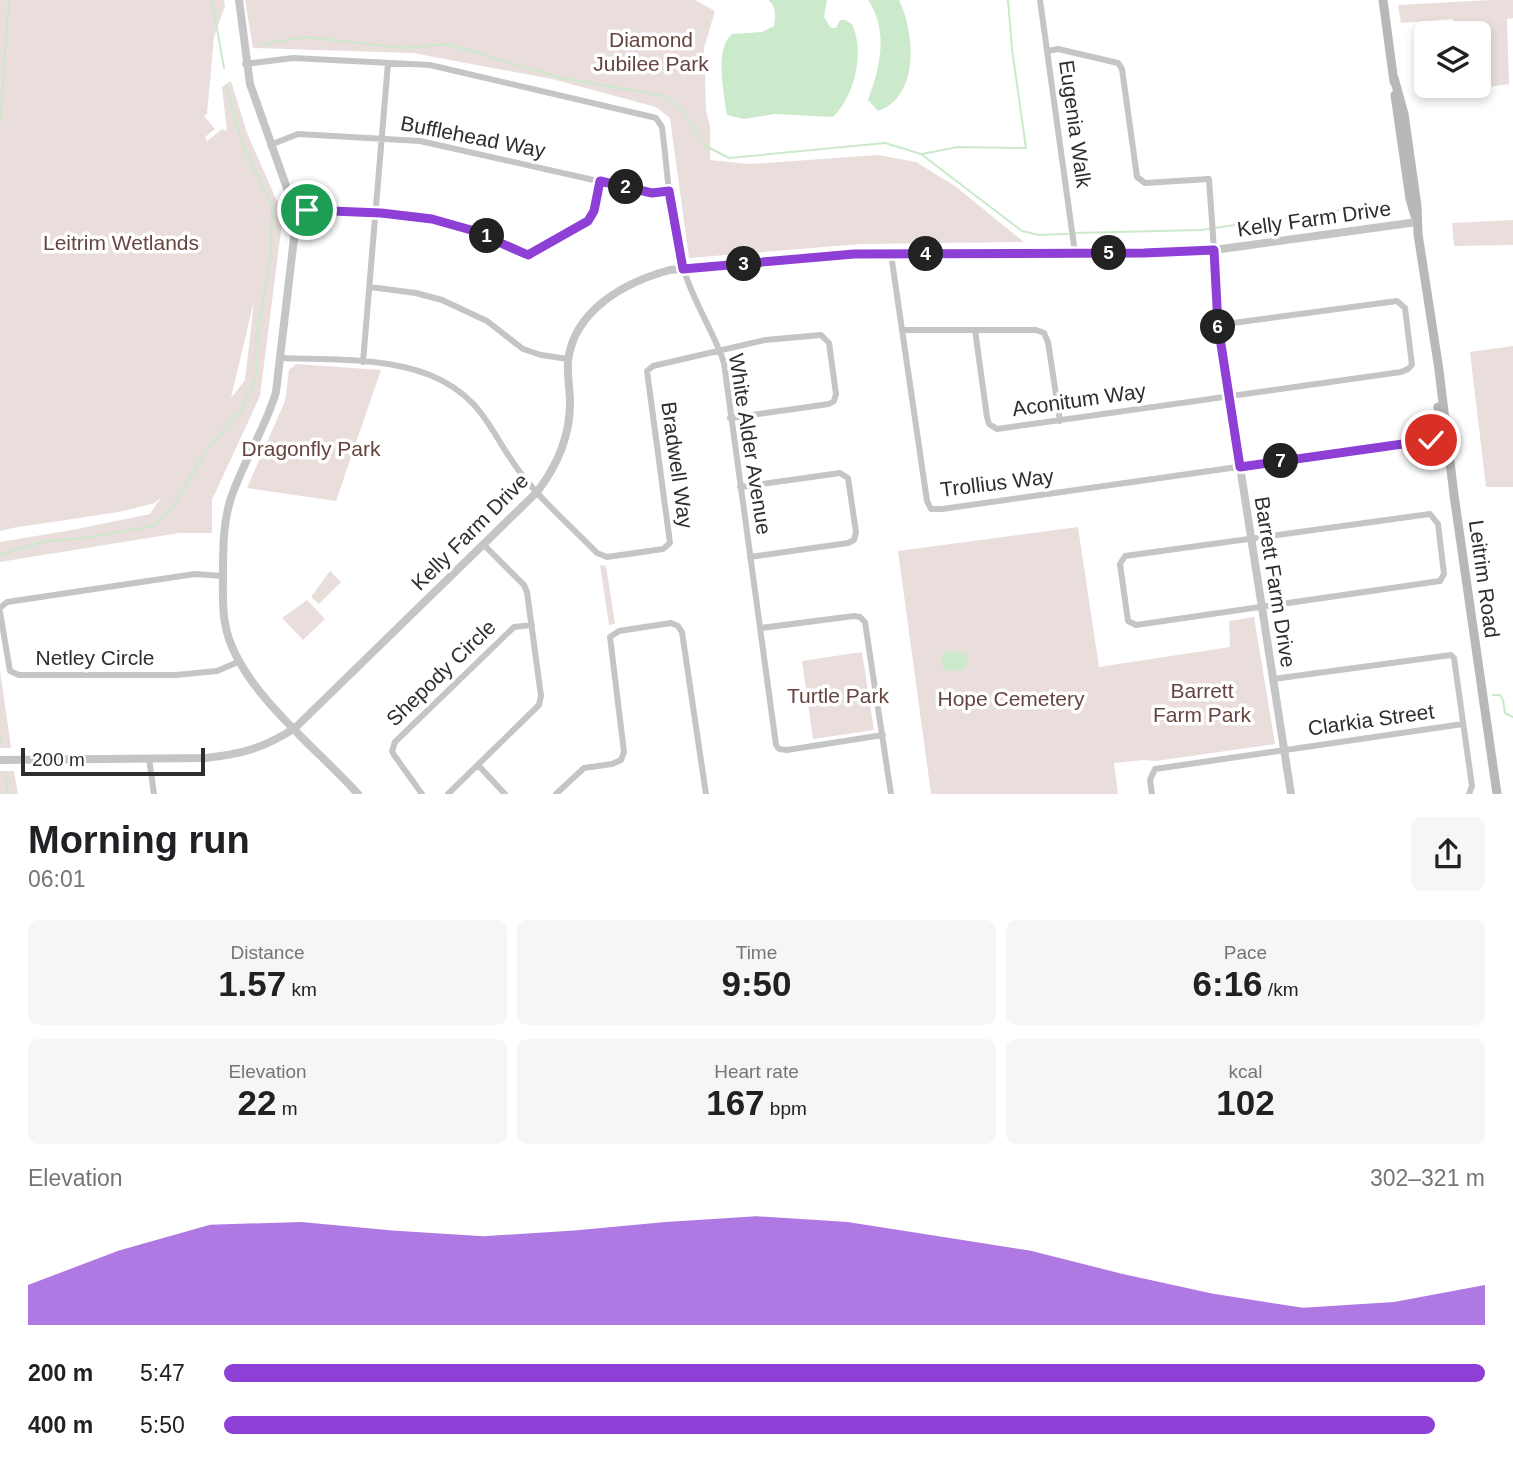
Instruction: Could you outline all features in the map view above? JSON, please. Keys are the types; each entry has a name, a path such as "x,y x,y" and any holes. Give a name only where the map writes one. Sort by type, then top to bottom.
{"main road":[{"name":"Leitrim Road","path":"1383,0 1410,199 1416,220 1432,333 1442,438 1454,495"},
{"name":"Leitrim Road","path":"1432,333 1497,794"}],"street":[{"path":"239,0 250,84 295,211 276,392 270,412 236,483 224,532 225,625 238,662 252,684 358,794"},
{"name":"Eugenia Walk","path":"1040,0 1075,253"},
{"path":"1047,51 1058,49 1110,60 1120,66 1136,174 1140,181 1150,183 1209,179 1214,250"},
{"name":"White Alder Avenue","path":"246,64 293,58 452,69 656,118 662,127 669,191 683,269 724,363 774,740 779,749 787,750 883,735"},
{"path":"363,362 388,63"},
{"name":"Bufflehead Way","path":"270,145 298,134 432,143 652,193 669,191"},
{"path":"295,211 410,215 451,223 528,255 588,221 594,211 600,181"},
{"name":"Kelly Farm Drive","path":"0,760 206,758 241,754 263,747 295,728 537,492 557,461 566,437 570,411 568,359 580,327 597,307 649,276 670,270 854,254 1214,250 1416,220"},
{"name":"Barrett Farm Drive","path":"1214,250 1218,325 1291,794"},
{"name":"Trollius Way","path":"891,254 926,501 931,509 1240,467"},
{"path":"370,287 416,293 442,300 487,321 523,349 568,359"},
{"name":"Aconitum Way","path":"975,330 989,424 997,429 1405,371 1410,368 1412,360 1405,309 1400,303 1392,301 1218,325"},
{"path":"902,330 1036,330 1044,333 1048,342 1060,421"},
{"path":"720,350 765,340 821,335 829,343 836,394 834,401 730,418"},
{"name":"Bradwell Way","path":"281,358 383,364 424,373 440,380 469,398 489,422 514,464 537,492 602,556 667,547 670,539 647,371 653,366 720,350"},
{"path":"1240,467 1442,438"},
{"path":"740,486 840,473 848,478 856,532 854,540 848,543 750,557"},
{"path":"1427,514 1434,517 1438,524 1444,574 1440,581 1262,608 1134,625 1128,621 1120,564 1125,556 1251,538 1427,514"},
{"name":"Shepody Circle","path":"448,794 539,705 541,696 527,592 524,585 483,544"},
{"name":"Netley Circle","path":"223,576 195,574 7,601 0,610 10,671 19,675 176,675 217,671 238,662"},
{"path":"761,628 845,616 860,617 865,622 891,794"},
{"path":"556,794 584,768 612,764 621,760 624,752 610,638 619,631 671,623 678,626 682,632 706,794"},
{"name":"Shepody Circle","path":"422,794 394,755 392,751 395,742 514,627 532,625"},
{"path":"1273,679 1448,654 1454,658 1472,786 1469,794"},
{"name":"Clarkia Street","path":"1152,794 1150,780 1155,769 1463,724"},
{"path":"149,758 153,794"},
{"path":"478,765 505,794"}],"green space":[{"name":"Leitrim Wetlands","path":"0,0 224,0 225,6 214,37 207,114 204,116 215,129 205,137 207,141 222,129 227,131 222,87 231,81 247,133 283,215 260,396 212,500 212,533 179,533 0,562 0,542 150,514 162,496 155,503 119,512 0,531","holes":["254,301 245,380 231,398"]},
{"name":"Diamond Jubilee Park","path":"245,0 695,0 715,11 704,48 710,160 750,164 878,155 916,162 955,186 1024,242 862,244 689,258 670,118 656,107 552,79 413,53 253,48"},
{"path":"1513,0 1513,18 1507,19 1509,84 1491,86 1491,21 1453,19 1401,23 1398,5"},
{"path":"1513,220 1513,245 1454,246 1452,223"},
{"path":"1513,346 1513,487 1486,487 1470,352"},
{"name":"Dragonfly Park","path":"296,364 381,370 336,501 247,488 285,401 289,370"},
{"name":"Hope Cemetery","path":"1078,527 1099,667 1230,647 1229,621 1254,617 1275,744 1156,761 1114,763 1118,794 931,794 898,551"},
{"path":"600,565 606,566 615,624 609,625"},
{"path":"330,571 341,582 319,604 311,597"},
{"path":"307,600 325,619 303,640 282,618"},
{"name":"Turtle Park","path":"862,652 874,730 813,739 802,661"},
{"path":"0,670 11,748 0,748"},
{"path":"0,771 14,771 18,794 0,794"}],"shaded area":[{"path":"768,0 827,0 824,17 831,28 836,28 840,20 852,24 858,47 856,73 847,97 833,117 775,114 744,119 727,115 722,72 726,41 732,34 762,32 774,26 775,12"},
{"path":"868,0 899,0 910,45 907,78 901,92 892,104 878,111 868,100 879,62 880,37 879,24"},
{"path":"951,651 965,653 968,662 965,669 944,669 941,663 942,654"}],"waterway":[{"path":"0,121 9,0"},
{"path":"212,0 224,68"},
{"path":"922,154 958,147 1026,148 1008,0"},
{"path":"262,44 305,37 404,48 447,44 561,78 665,96 685,114 704,145 729,158 885,143 921,154 1022,231 1039,235 1068,234"},
{"path":"0,555 41,542 84,538 153,526 172,508 207,449 241,411 256,377 256,339 271,254 272,206 243,145 226,85"},
{"path":"1074,233 1200,230 1385,204"},
{"path":"1493,695 1500,695 1505,713 1513,717"},
{"path":"0,737 1,742"},
{"path":"5,774 8,794"}],"route":[{"path":"307,210 410,215 432,219 490,237 528,255 588,221 594,211 600,181 652,193 669,191 683,269 854,254 1144,253 1214,250 1218,325 1240,467 1431,440"}],"park label":[{"name":"Barrett Farm Park","path":"1202,703"}]}
